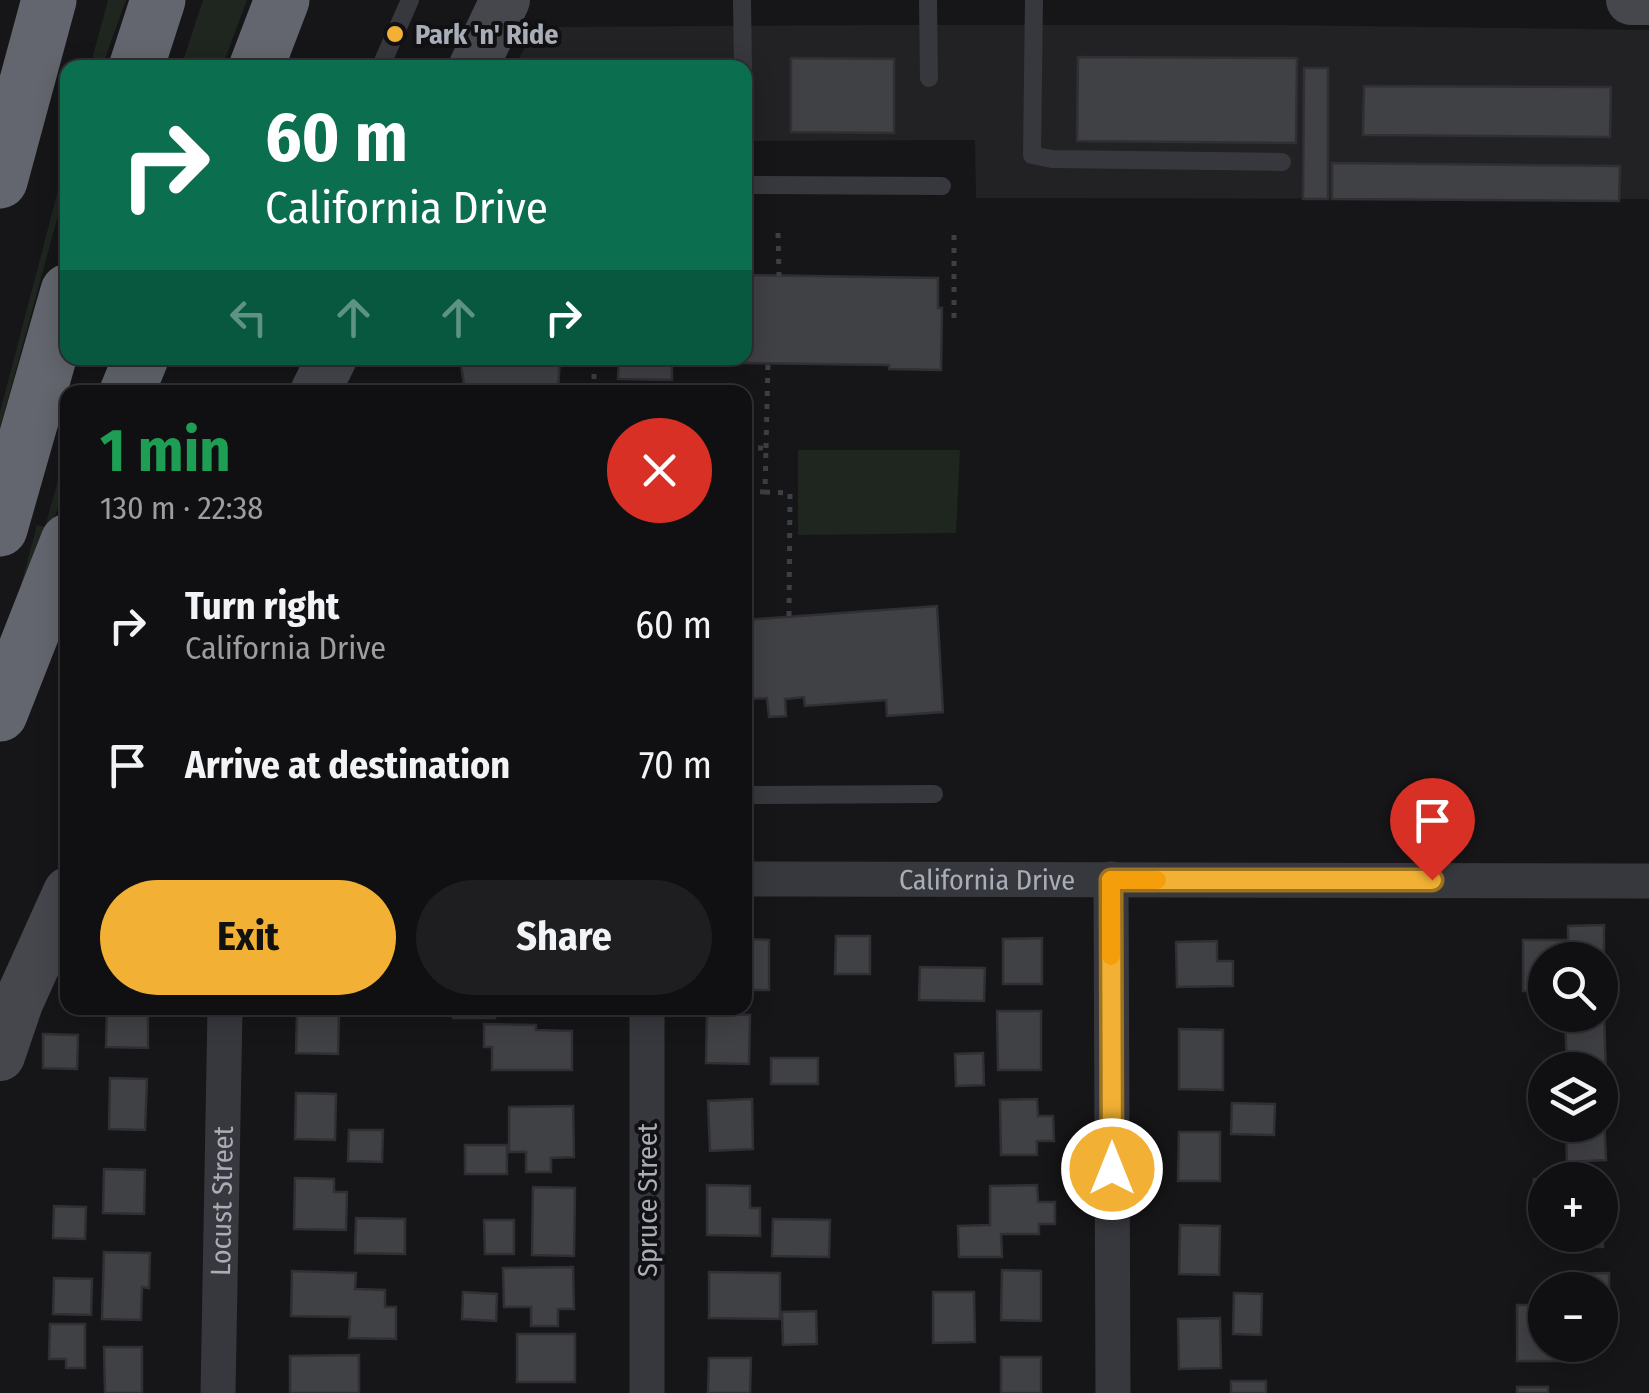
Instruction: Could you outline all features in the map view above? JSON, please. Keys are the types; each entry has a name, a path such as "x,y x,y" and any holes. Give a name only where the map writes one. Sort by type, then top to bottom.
{"highway":[{"path":"0,180 48,0"},
{"path":"139,60 158,0"},
{"path":"259,60 282,0"},
{"path":"0,528 60,319"},
{"path":"0,714 60,560"}],"street":[{"path":"477,60 505,0"},
{"path":"1631,0 1649,0"},
{"name":"California Drive","path":"752,880 1649,881"},
{"path":"1111,880 1113,1393"},
{"path":"0,1056 18,1003 60,910"},
{"name":"Locust Street","path":"218,1393 225,1015"},
{"name":"Spruce Street","path":"647,1015 647,1393"}],"lane":[{"path":"384,60 410,0"},
{"path":"742,0 743,60"},
{"path":"928,0 930,78"},
{"path":"1034,0 1032,155 1052,159 1282,162"},
{"path":"752,185 942,186"},
{"path":"752,795 934,794"}],"path":[{"path":"778,233 779,276"},
{"path":"954,234 954,318"},
{"path":"765,492 768,364"},
{"path":"752,448 766,448"},
{"path":"752,491 790,493 789,617"}],"shaded area":[{"path":"108,0 126,0 105,60 92,60"},
{"path":"203,0 247,0 225,60 183,60"},
{"path":"1273,25 1649,30 1649,199 976,198 975,140 752,141 752,60 518,60 530,38 552,27"},
{"path":"60,183 60,209 0,428 0,412"},
{"path":"798,450 960,450 956,533 798,535"},
{"path":"60,473 60,502 12,635 8,634 37,525 45,527"}],"building":[{"path":"1078,57 1297,58 1296,143 1077,141"},
{"path":"791,58 894,59 894,133 791,132"},
{"path":"1304,68 1328,68 1328,199 1303,199"},
{"path":"1364,86 1611,87 1610,137 1363,135"},
{"path":"1332,163 1620,166 1619,201 1332,199"},
{"path":"752,275 938,278 938,308 942,308 941,370 889,369 889,365 752,363"},
{"path":"461,365 560,365 558,385 464,385"},
{"path":"619,365 672,365 672,380 618,379"},
{"path":"937,606 943,712 887,716 886,700 805,706 804,697 785,699 786,716 769,717 767,698 752,699 752,619"},
{"path":"1604,925 1604,942 1528,942 1528,991 1523,991 1523,940 1568,940 1568,926"},
{"path":"836,936 870,936 870,974 835,974"},
{"path":"1042,938 1042,984 1003,984 1003,939"},
{"path":"752,939 769,940 769,990 752,990"},
{"path":"1217,941 1217,961 1233,961 1233,986 1177,987 1176,942"},
{"path":"920,967 985,968 984,1001 919,1000"},
{"path":"997,1011 1041,1011 1041,1070 998,1070"},
{"path":"107,1015 148,1015 148,1048 106,1047"},
{"path":"297,1015 339,1015 338,1054 296,1053"},
{"path":"453,1015 495,1015 495,1018"},
{"path":"707,1015 750,1015 749,1064 706,1063"},
{"path":"484,1024 536,1025 536,1030 572,1031 572,1070 492,1070 492,1047 484,1047"},
{"path":"1179,1029 1223,1030 1223,1090 1179,1089"},
{"path":"1566,1032 1605,1032 1605,1052 1566,1052"},
{"path":"43,1034 78,1035 77,1069 43,1068"},
{"path":"983,1053 984,1085 956,1086 955,1054"},
{"path":"771,1058 818,1058 818,1084 771,1084"},
{"path":"110,1078 147,1079 145,1130 109,1129"},
{"path":"296,1093 336,1094 335,1140 295,1139"},
{"path":"752,1099 753,1149 710,1151 708,1101"},
{"path":"1037,1099 1038,1116 1053,1116 1054,1141 1037,1141 1037,1155 1001,1155 1000,1100"},
{"path":"1232,1103 1275,1104 1274,1135 1231,1134"},
{"path":"573,1106 574,1157 551,1158 551,1172 526,1172 526,1152 509,1152 509,1107"},
{"path":"349,1130 383,1130 382,1162 348,1161"},
{"path":"1179,1132 1220,1132 1220,1181 1178,1181"},
{"path":"1566,1142 1605,1142 1606,1160 1567,1162"},
{"path":"465,1145 507,1145 507,1174 465,1174"},
{"path":"104,1169 145,1170 144,1214 103,1213"},
{"path":"295,1178 334,1179 334,1192 347,1192 346,1230 294,1229"},
{"path":"707,1185 750,1186 750,1208 760,1208 760,1236 707,1235"},
{"path":"1037,1185 1038,1202 1055,1202 1055,1224 1039,1224 1039,1234 1001,1234 1002,1257 959,1257 958,1226 990,1225 990,1186"},
{"path":"533,1187 575,1188 574,1256 532,1255"},
{"path":"54,1206 86,1207 85,1239 53,1238"},
{"path":"356,1218 405,1219 405,1254 355,1253"},
{"path":"773,1219 830,1220 829,1257 772,1256"},
{"path":"484,1220 514,1220 514,1254 485,1254"},
{"path":"1180,1225 1220,1226 1219,1275 1179,1274"},
{"path":"104,1252 150,1253 149,1288 142,1287 141,1320 102,1319"},
{"path":"573,1267 574,1309 558,1309 558,1326 531,1326 531,1307 504,1307 503,1268"},
{"path":"1002,1270 1041,1271 1041,1321 1001,1320"},
{"path":"292,1271 356,1273 355,1289 385,1290 385,1307 396,1307 396,1339 349,1338 350,1317 291,1316"},
{"path":"709,1272 780,1273 780,1319 709,1318"},
{"path":"54,1278 92,1279 91,1315 53,1314"},
{"path":"463,1292 497,1294 496,1321 462,1319"},
{"path":"933,1292 974,1292 975,1342 933,1343"},
{"path":"1234,1293 1262,1294 1261,1335 1233,1334"},
{"path":"1517,1305 1528,1305 1528,1361 1517,1361"},
{"path":"816,1311 817,1344 783,1345 782,1312"},
{"path":"1220,1318 1221,1368 1179,1369 1178,1319"},
{"path":"50,1324 85,1324 85,1368 66,1368 66,1359 49,1359"},
{"path":"517,1334 575,1334 575,1382 517,1382"},
{"path":"104,1347 142,1347 142,1393 105,1393"},
{"path":"359,1355 359,1393 290,1393 290,1356"},
{"path":"1001,1357 1041,1357 1041,1393 1001,1393"},
{"path":"709,1358 751,1358 750,1393 708,1393"},
{"path":"1231,1381 1266,1381 1266,1393 1231,1393"},
{"path":"1517,1387 1548,1387 1548,1393 1517,1393"}],"slow traffic":[{"path":"1111,956 1111,880 1157,880"}],"place":[{"name":"Park 'n' Ride","path":"395,34"}],"route":[{"path":"1112,1169 1111,880 1432,880"}]}
